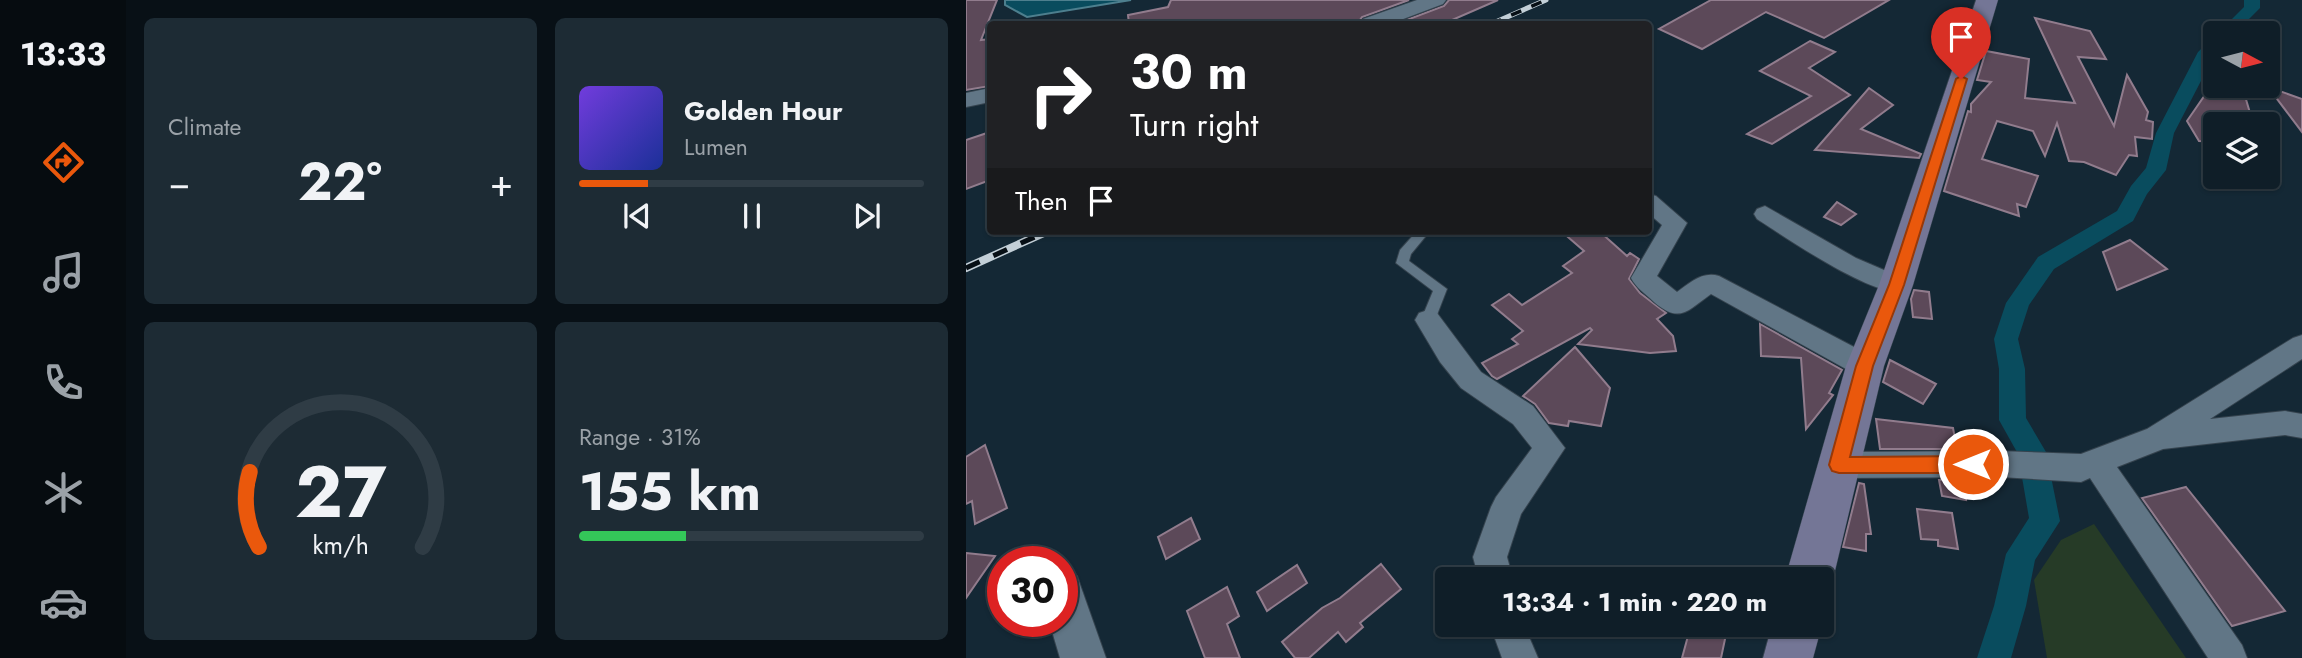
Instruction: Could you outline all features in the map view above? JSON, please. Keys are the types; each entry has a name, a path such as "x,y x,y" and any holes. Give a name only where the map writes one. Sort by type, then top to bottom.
{"main road":[{"path":"1812,567 1865,366 1896,285 1987,0"},
{"path":"1788,658 1794,637"}],"street":[{"path":"1379,21 1436,0"},
{"path":"966,100 987,96"},
{"path":"1652,204 1675,223 1643,278 1676,306 1710,282 1865,366"},
{"path":"1765,214 1847,264 1896,285"},
{"path":"1428,320 1450,355 1471,380 1523,415 1550,448 1507,507 1490,556 1493,567"},
{"path":"1839,465 2089,465 2157,438 2302,345"},
{"path":"2157,438 2285,423 2302,426"},
{"path":"2089,465 2230,658"},
{"path":"1076,637 1083,658"},
{"path":"1512,637 1520,658"}],"lane":[{"path":"1421,235 1405,253 1402,263 1440,289 1428,320"}],"green space":[{"path":"2094,524 2186,658 2047,658 2034,580 2061,540"}],"water":[{"path":"1005,0 1131,0 1027,17 1005,5"}],"building":[{"path":"966,0 997,0 981,40 987,39 987,86 966,90"},
{"path":"1171,0 1409,0 1362,17 1359,21 1129,21 1128,15 1168,7"},
{"path":"1449,0 1498,0 1450,21 1404,21 1444,6"},
{"path":"1711,0 1889,0 1824,38 1766,12 1702,49 1659,29"},
{"path":"2035,18 2090,31 2106,59 2078,57 2114,126 2127,75 2148,112 2146,120 2153,122 2152,139 2135,137 2137,156 2129,155 2116,175 2084,162 2069,161 2057,123 2045,156 2033,131 1997,121 1982,159 2038,176 2026,207 2017,204 2019,216 1944,191 1968,111 1971,112 1971,104 1991,82 1977,80 1986,51 2029,59 2025,98 2075,103"},
{"path":"1810,41 1835,52 1809,68 1850,95 1772,144 1747,134 1811,96 1760,71"},
{"path":"1869,88 1893,105 1861,129 1921,154 1919,158 1815,150"},
{"path":"2280,91 2302,99 2302,132 2276,98 2280,98"},
{"path":"2203,98 2246,98 2250,112 2203,112 2203,141 2199,141 2187,121"},
{"path":"987,133 987,181 966,189 966,140"},
{"path":"1837,202 1856,214 1841,225 1824,217"},
{"path":"1566,235 1603,235 1627,256 1630,253 1639,259 1629,279 1640,293 1666,313 1657,319 1673,336 1676,351 1650,353 1578,344 1592,330 1590,328 1497,379 1492,376 1482,363 1518,344 1512,339 1523,331 1492,305 1509,294 1522,305 1572,273 1563,266 1584,251"},
{"path":"2130,240 2167,269 2117,290 2103,252"},
{"path":"1914,290 1929,292 1932,319 1913,317 1911,299"},
{"path":"1760,324 1842,370 1829,393 1833,395 1806,429 1801,358 1761,356"},
{"path":"1575,347 1610,388 1601,426 1569,421 1568,426 1549,423 1535,404 1523,396"},
{"path":"1890,360 1936,384 1923,404 1883,382"},
{"path":"1876,419 1953,428 1957,449 1880,449"},
{"path":"985,445 1007,508 975,524 972,501 966,504 966,457"},
{"path":"1939,480 1963,480 1966,500 1942,496"},
{"path":"1859,483 1864,484 1871,534 1866,534 1866,551 1843,547"},
{"path":"2186,487 2285,611 2232,626 2142,498"},
{"path":"1917,509 1952,513 1958,549 1938,546 1938,540 1921,539"},
{"path":"1191,518 1200,539 1166,559 1158,537"},
{"path":"966,553 987,555 987,568 966,598"},
{"path":"1381,564 1401,589 1360,623 1363,627 1346,642 1338,632 1309,658 1295,658 1282,642"},
{"path":"1297,565 1307,583 1267,611 1257,592"},
{"path":"1227,587 1239,616 1227,624 1240,658 1205,658 1187,611"},
{"path":"1688,637 1725,637 1721,658 1682,658"}],"waterway":[{"path":"2238,21 2252,8 2252,0"},
{"path":"1994,658 2010,606 2021,554 2045,521 2032,452 2013,420 2012,369 2006,339 2018,303 2046,263 2125,216 2138,191 2156,170 2165,133 2203,58"}],"railway":[{"path":"1498,21 1546,0"},
{"path":"966,268 1039,235"}],"route":[{"path":"1961,79 1896,285 1865,366 1839,465 1973,464"}]}
